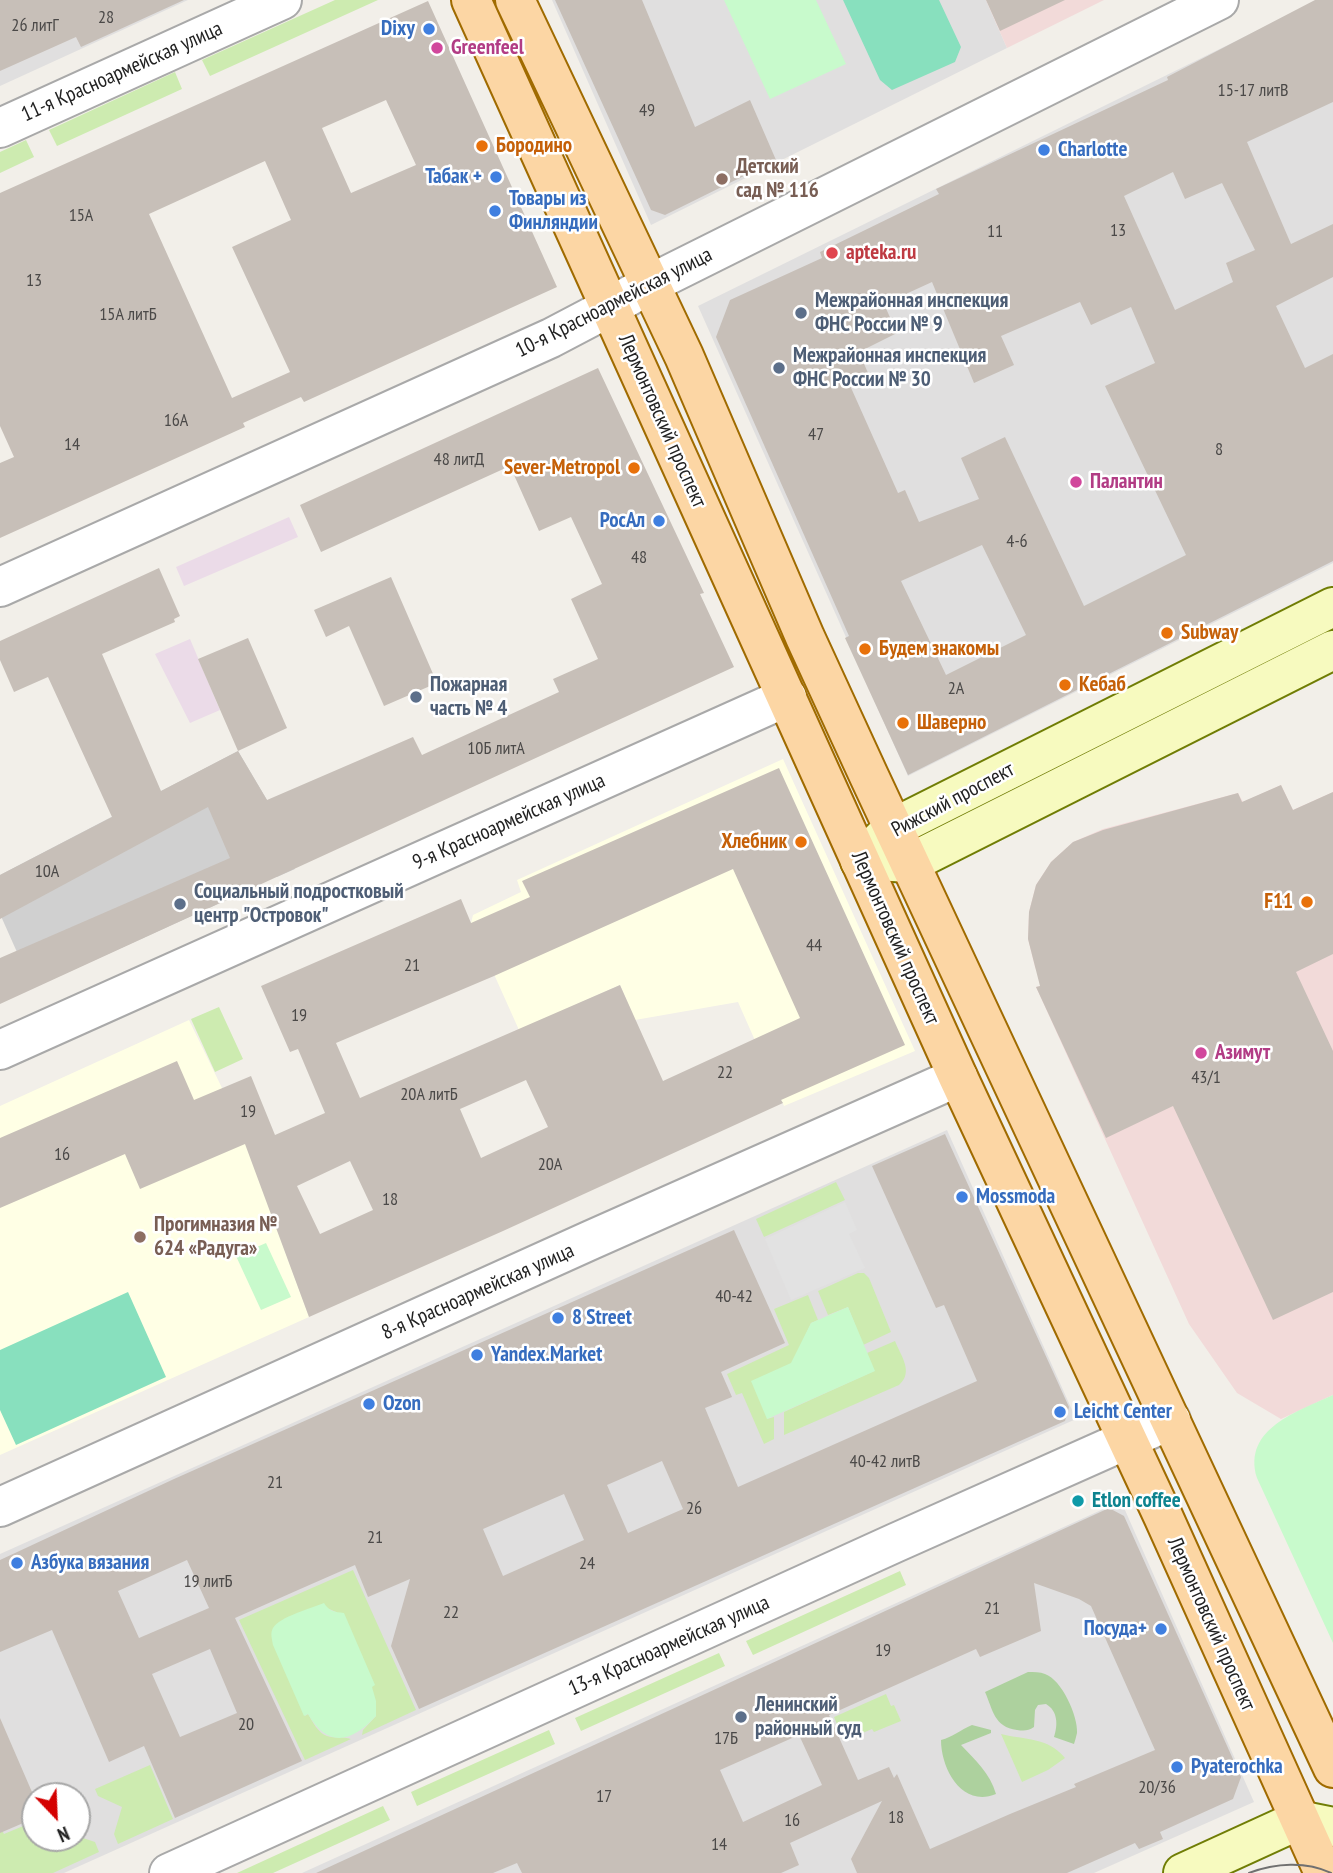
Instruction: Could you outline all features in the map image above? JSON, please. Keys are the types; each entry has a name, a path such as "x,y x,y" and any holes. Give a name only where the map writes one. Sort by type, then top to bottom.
{"main road":[{"name":"Лермонтовский проспект","path":"471,0 958,1077 1126,1439 1316,1824 1324,1873"},
{"name":"Лермонтовский проспект","path":"515,0 684,356 804,637 1333,1768"},
{"name":"Рижский проспект","path":"860,860 893,828 1333,607"},
{"name":"Рижский проспект","path":"860,860 910,863 1333,650"},
{"path":"1183,1873 1316,1824"}],"street":[{"name":"11-я Красноармейская улица","path":"0,128 282,0"},
{"name":"10-я Красноармейская улица","path":"0,587 551,338 650,284 1219,0"},
{"name":"9-я Красноармейская улица","path":"0,1050 787,697"},
{"name":"8-я Красноармейская улица","path":"0,1507 958,1077"},
{"name":"13-я Красноармейская улица","path":"169,1873 1171,1420"}],"shaded area":[{"path":"0,0 188,0 0,86"},
{"path":"552,0 986,0 1007,48 651,225"},
{"path":"986,0 1104,0 1007,48"},
{"path":"1319,0 1333,0 1333,563 908,776 698,306"},
{"path":"289,517 298,537 184,586 176,567"},
{"path":"190,639 220,710 190,723 155,654"},
{"path":"238,751 267,800 295,869 277,877 266,853 251,860 262,884 33,988 0,914 0,875"},
{"path":"783,759 915,1051 784,1106 738,1002 635,1020 620,985 519,1030 471,923 473,915 521,892 517,880"},
{"path":"1281,785 1293,810 1333,792 1333,1395 1281,1419 1237,1393 1189,1324 1036,987 1043,985 1028,939 1029,912 1036,885 1051,862 1073,842 1103,829 1238,793 1243,802"},
{"name":"Прогимназия № 624 «Радуга»","path":"189,1020 247,1147 309,1317 0,1455 0,1106"},
{"path":"947,1130 1076,1419 64,1873 0,1873 0,1554"},
{"path":"845,1202 857,1230 849,1234 865,1268 791,1300 765,1239"},
{"path":"1121,1501 1254,1802 1094,1873 302,1873"}],"green space":[{"path":"335,0 378,0 210,76 202,60"},
{"path":"724,0 816,0 846,64 770,99"},
{"path":"843,0 939,0 961,47 955,62 892,90 880,80"},
{"path":"175,72 182,89 57,146 49,130"},
{"path":"26,140 34,157 0,173 0,152"},
{"path":"219,1007 243,1059 215,1072 191,1019"},
{"path":"836,1182 845,1200 764,1237 756,1219"},
{"path":"266,1243 291,1297 261,1310 236,1256"},
{"path":"858,1273 864,1273 869,1278 891,1332 863,1345 848,1307 828,1315 818,1291"},
{"path":"128,1292 166,1377 16,1445 0,1410 0,1350"},
{"path":"808,1295 818,1320 811,1323 767,1419 774,1417 774,1439 764,1444 742,1393 736,1395 727,1374 789,1345 774,1309"},
{"path":"848,1307 875,1371 767,1419 751,1381 791,1363 811,1323"},
{"path":"895,1341 906,1369 906,1375 899,1385 784,1435 784,1412 874,1371 867,1353"},
{"path":"1333,1395 1333,1643 1257,1478 1255,1461 1258,1446 1265,1434 1290,1415"},
{"path":"353,1570 416,1710 362,1735 363,1730 376,1716 372,1690 362,1663 336,1612 329,1609 305,1716 308,1714 324,1735 351,1739 305,1760 239,1620"},
{"path":"900,1571 906,1585 753,1655 746,1641"},
{"path":"324,1603 332,1611 344,1613 375,1685 372,1687 376,1716 358,1732 340,1738 324,1733 308,1714 304,1716 273,1645 272,1632 276,1624"},
{"path":"719,1653 725,1666 581,1731 575,1718"},
{"path":"1028,1672 1045,1674 1063,1691 1077,1726 1074,1744 1054,1737 1056,1719 1053,1710 1046,1704 1038,1705 1034,1727 1028,1730 1009,1728 995,1717 985,1692"},
{"path":"886,1694 901,1721 844,1741 834,1717"},
{"path":"972,1725 991,1730 991,1733 961,1745 986,1773 996,1794 973,1796 964,1791 949,1774 945,1763 941,1740"},
{"path":"549,1730 555,1744 417,1806 411,1792"},
{"path":"1001,1734 1044,1743 1065,1758 1048,1770 1022,1782"},
{"path":"150,1765 173,1819 118,1844 114,1834 122,1807 98,1796 95,1789"},
{"path":"383,1806 390,1820 273,1873 237,1873"},
{"path":"0,1827 4,1834 21,1827 21,1852 91,1852 91,1841 95,1842 99,1852 53,1873 0,1873"}],"building":[{"path":"0,0 184,0 81,47 76,37 0,71"},
{"path":"555,0 642,0 695,127 750,100 776,160 665,215 651,210"},
{"path":"986,0 1065,0 1000,31"},
{"path":"1315,0 1333,0 1333,102 1247,142 1291,244 1333,224 1333,277 1276,306 1305,368 1333,354 1333,561 908,775 845,638 849,636 716,337 730,300 822,258 820,252 939,194 936,189 1168,80 1167,77","holes":["1173,172 1185,199 1222,183 1255,250 1226,263 1233,282 1175,310 1124,196","932,282 974,383 1014,365 1001,336 1080,302 1091,325 1131,307 1155,363 1105,386 1186,555 1084,606 1005,437 961,458 979,499 919,522 905,490 898,493 848,381 868,373 859,352 897,333 884,304","982,545 1026,635 946,675 901,581"]},
{"path":"428,1 557,287 304,402 301,397 243,423 245,427 0,538 0,463 14,457 0,426 0,193","holes":["386,100 416,165 351,193 322,128","265,161 291,220 232,247 290,372 232,398 149,214"]},
{"path":"598,368 704,593 700,594 734,667 0,1004 0,958 230,858 208,807 0,919 0,875 112,817 48,677 14,692 0,660 0,641 159,568 180,616 174,619 175,622 102,654 161,791 238,751 267,800 413,737 422,755 559,692 553,679 598,659 571,599 602,584 571,517 539,531 510,466 321,552 300,505"},
{"path":"391,577 437,683 384,706 349,626 326,637 314,610"},
{"path":"248,638 287,728 238,751 198,659"},
{"path":"779,768 905,1045 781,1100 783,1103 503,1231 309,1317 245,1144 140,1189 125,1154 0,1208 0,1138 177,1061 194,1100 251,1076 275,1135 325,1113 298,1049 290,1052 261,986 461,899 471,923 530,897 522,881","holes":["733,869 800,1018 663,1081 620,985 360,1098 336,1043","526,1080 548,1127 481,1158 460,1109","350,1161 373,1210 320,1234 297,1186"]},
{"path":"1281,785 1293,810 1333,792 1333,954 1296,972 1333,1051 1333,1292 1273,1320 1173,1106 1106,1138 1036,987 1040,986 1028,939 1029,912 1036,885 1051,862 1073,842 1103,830 1238,793 1242,802"},
{"path":"945,1134 1069,1407 1065,1421 419,1709 391,1646 410,1579 368,1597 355,1565 235,1618 302,1761 175,1818 144,1746 109,1762 52,1630 0,1652 0,1560 174,1479 734,1230 785,1343 721,1372 732,1397 705,1408 738,1487 977,1381 944,1305 936,1308 872,1166","holes":["662,1461 683,1509 628,1533 607,1485","564,1494 584,1540 503,1576 483,1529","187,1560 209,1608 139,1638 118,1591","210,1649 237,1713 180,1737 152,1674"]},
{"path":"1109,1508 1124,1516 1241,1777 1233,1799 1160,1832 1163,1839 1139,1849 1135,1843 1067,1873 857,1873 851,1859 882,1801 790,1843 799,1865 781,1873 522,1873 517,1863 493,1873 316,1873","holes":["1034,1583 1091,1606 1155,1750 930,1849 897,1774 894,1778 889,1767 858,1780 829,1715 976,1649 980,1657 1041,1631","799,1735 822,1785 743,1822 720,1770"]},
{"path":"0,1718 28,1782 21,1782 21,1824 0,1833"}],"tram line":[{"path":"1249,1873 1290,1865 1301,1865 1331,1873"}],"place":[{"name":"Dixy","path":"429,29"},
{"name":"Greenfeel","path":"437,48"},
{"name":"Бородино","path":"482,146"},
{"name":"Charlotte","path":"1044,150"},
{"name":"Табак +","path":"496,177"},
{"name":"Детский сад № 116","path":"722,179"},
{"name":"Товары из Финляндии","path":"495,211"},
{"name":"apteka.ru","path":"832,253"},
{"name":"Межрайонная инспекция ФНС России № 9","path":"801,313"},
{"name":"Межрайонная инспекция ФНС России № 30","path":"779,368"},
{"name":"Sever-Metropol","path":"634,468"},
{"name":"Палантин","path":"1076,482"},
{"name":"РосАл","path":"659,521"},
{"name":"Subway","path":"1167,633"},
{"name":"Будем знакомы","path":"865,649"},
{"name":"Кебаб","path":"1065,685"},
{"name":"Пожарная часть № 4","path":"416,697"},
{"name":"Шаверно","path":"903,723"},
{"name":"Хлебник","path":"801,842"},
{"name":"F11","path":"1307,902"},
{"name":"Социальный подростковый центр \"Островок\"","path":"180,904"},
{"name":"Азимут","path":"1201,1053"},
{"name":"Mossmoda","path":"962,1197"},
{"name":"Прогимназия № 624 «Радуга»","path":"140,1237"},
{"name":"8 Street","path":"558,1318"},
{"name":"Yandex.Market","path":"477,1355"},
{"name":"Ozon","path":"369,1404"},
{"name":"Leicht Center","path":"1060,1412"},
{"name":"Etlon coffee","path":"1078,1501"},
{"name":"Азбука вязания","path":"17,1563"},
{"name":"Посуда+","path":"1161,1629"},
{"name":"Ленинский районный суд","path":"741,1717"},
{"name":"Pyaterochka","path":"1177,1767"}]}
